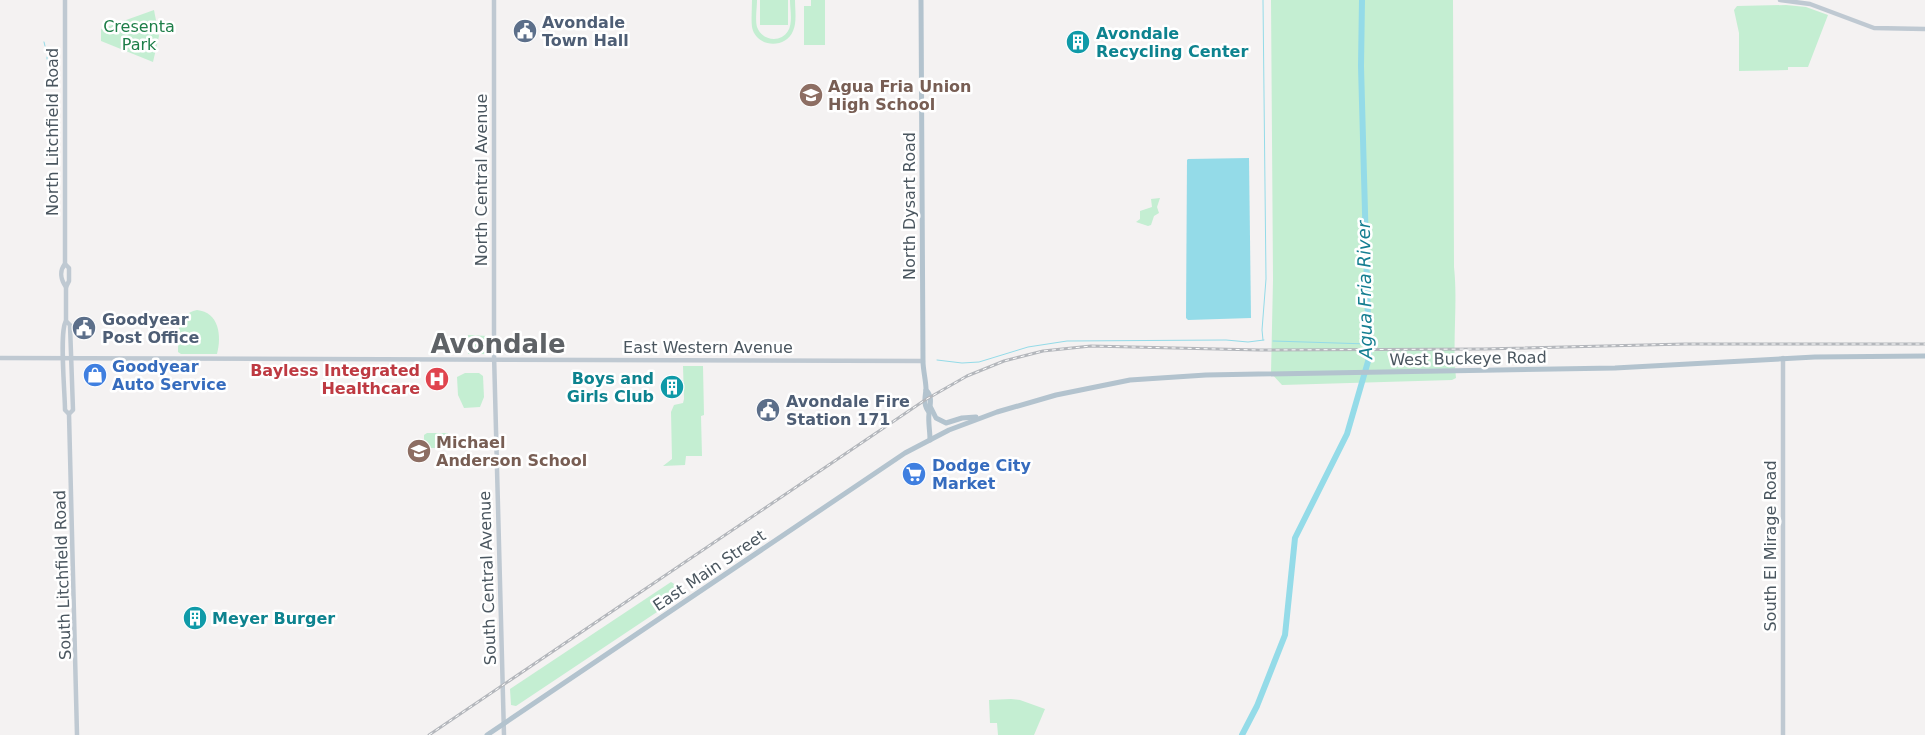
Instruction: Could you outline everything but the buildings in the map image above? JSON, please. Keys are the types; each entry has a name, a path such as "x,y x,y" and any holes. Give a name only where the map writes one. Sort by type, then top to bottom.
{"main road":[{"name":"North Litchfield Road","path":"63,359 63,326 66,321 66,287 62,281 61,268 65,264 65,0"},
{"name":"North Central Avenue","path":"494,0 494,359"},
{"name":"North Dysart Road","path":"921,0 923,361 926,390 929,393 930,440"},
{"path":"1780,0 1810,4 1874,28 1925,29"},
{"name":"North Litchfield Road","path":"66,321 70,325 71,359"},
{"name":"West Buckeye Road","path":"930,440 982,417 1049,396 1130,380 1188,375 1615,368 1783,358 1925,356"},
{"path":"0,358 71,359"},
{"name":"South El Mirage Road","path":"1783,358 1783,735"},
{"name":"South Litchfield Road","path":"63,359 65,410 69,414 77,735"},
{"name":"East Western Avenue","path":"71,359 923,361"},
{"name":"South Litchfield Road","path":"69,414 73,410 71,359"},
{"name":"South Central Avenue","path":"494,359 504,735"},
{"path":"930,410 936,418 946,423 962,418 982,417"},
{"name":"East Main Street","path":"487,735 905,453 930,440"}],"green space":[{"path":"752,0 757,0 756,17 759,32 767,38 776,39 785,35 790,28 790,0 795,0 795,24 789,37 784,41 771,44 759,39 752,27"},
{"path":"760,0 788,0 788,25 760,25"},
{"path":"811,0 825,0 825,45 804,45 804,6 811,6"},
{"path":"1271,0 1453,0 1456,378 1452,380 1282,385 1271,373 1273,280"},
{"path":"1786,5 1806,7 1828,15 1808,67 1788,67 1788,70 1739,71 1739,33 1734,10 1737,6"},
{"name":"Cresenta Park","path":"154,10 159,36 153,62 101,41 101,29"},
{"path":"1160,198 1157,207 1159,213 1154,216 1151,225 1148,226 1136,222 1140,219 1140,211 1152,207 1151,199"},
{"path":"197,310 210,315 217,326 219,340 217,354 181,354 178,352 179,332 182,321 185,316"},
{"path":"468,335 487,336 487,354 468,354"},
{"path":"683,366 703,366 704,415 701,416 702,456 686,456 685,465 663,466 672,459 671,412 674,405 683,403 684,399"},
{"path":"465,373 479,373 483,376 484,397 480,407 464,408 458,395 457,377"},
{"path":"427,433 448,433 449,437 439,442 436,448 429,448 424,443 424,435"},
{"path":"671,582 687,592 516,706 511,705 510,689"},
{"path":"989,700 1020,700 1045,709 1034,735 998,735 997,723 990,723"}],"water":[{"path":"1249,158 1251,318 1188,320 1186,318 1187,160"}],"waterway":[{"path":"1263,0 1266,279 1263,340"},
{"name":"Agua Fria River","path":"1242,735 1257,706 1285,635 1295,538 1347,434 1369,358 1361,66 1362,0"},
{"path":"44,42 45,46"},
{"path":"937,360 962,363 979,362 1028,347 1067,341 1226,340 1248,342 1264,340"},
{"path":"1273,341 1368,344"}],"railway":[{"path":"429,735 925,400 967,376 1004,361 1043,351 1091,346 1259,350 1484,349 1685,344 1925,344"}],"place":[{"name":"Avondale Town Hall","path":"525,31"},
{"name":"Avondale Recycling Center","path":"1078,42"},
{"name":"Agua Fria Union High School","path":"811,95"},
{"name":"Goodyear Post Office","path":"84,328"},
{"name":"Goodyear Auto Service","path":"95,375"},
{"name":"Bayless Integrated Healthcare","path":"437,379"},
{"name":"Boys and Girls Club","path":"672,387"},
{"name":"Avondale Fire Station 171","path":"768,410"},
{"name":"Michael Anderson School","path":"419,451"},
{"name":"Dodge City Market","path":"914,474"},
{"name":"Meyer Burger","path":"195,618"}],"district":[{"name":"Avondale","path":"498,344"}]}
